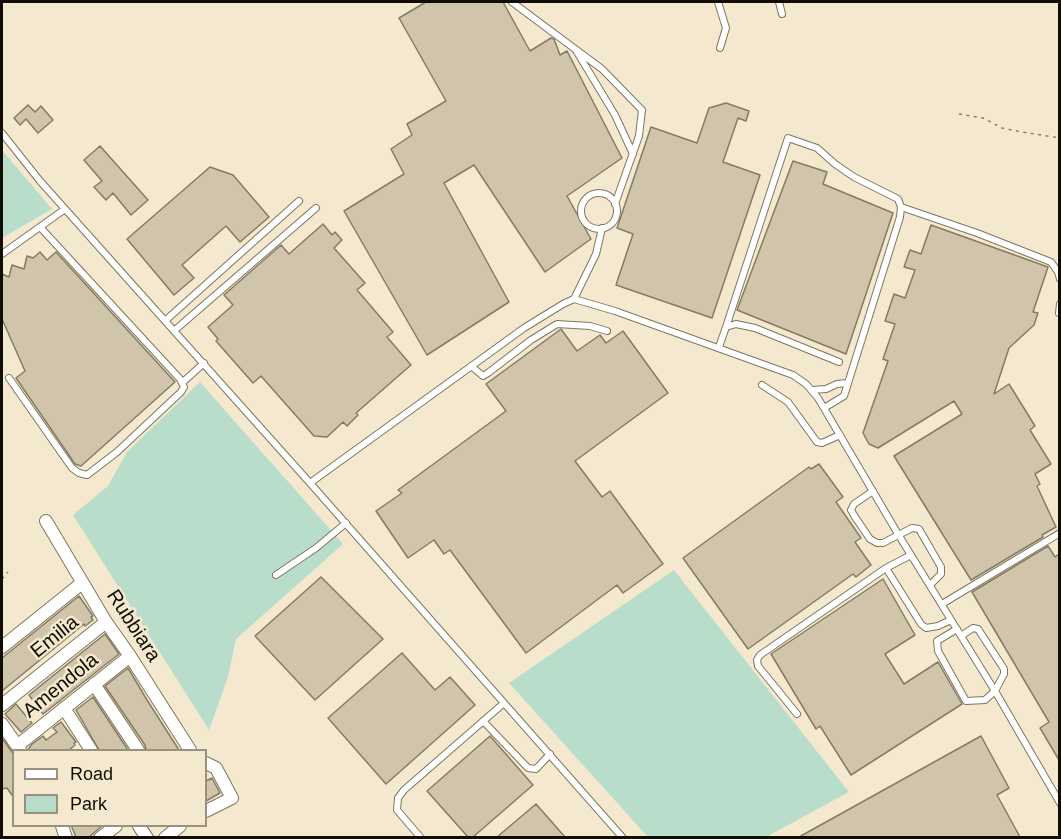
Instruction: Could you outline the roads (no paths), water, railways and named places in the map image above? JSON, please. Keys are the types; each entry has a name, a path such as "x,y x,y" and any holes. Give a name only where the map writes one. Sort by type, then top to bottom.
{"street":[{"name":"Rubbiara","path":"46,521 106,622 189,749"},
{"path":"2,647 82,583"},
{"name":"Emilia","path":"2,705 106,622"},
{"name":"Amendola","path":"18,748 130,656"},
{"path":"94,684 137,749"},
{"path":"64,708 85,748"},
{"path":"2,724 18,748"},
{"path":"207,764 216,768 232,798 207,810"},
{"path":"100,837 113,827"},
{"path":"165,837 178,827"}],"lane":[{"path":"310,483 524,328 574,299 596,254 602,228 614,219 615,204 639,136 642,110 602,69 512,2"},
{"path":"718,2 726,28 720,48"},
{"path":"778,2 782,14"},
{"path":"576,49 615,115 633,154"},
{"path":"2,133 40,181 175,330 623,837"},
{"path":"719,347 788,138 817,148 855,177 898,199 902,207 844,396 824,408"},
{"path":"602,228 592,227 584,221 581,212 583,202 590,195 600,193 609,196 615,204"},
{"path":"166,320 299,201"},
{"path":"902,207 1052,262 1059,279"},
{"path":"2,254 65,208"},
{"path":"175,330 316,208"},
{"path":"9,378 72,468 87,475 117,452 184,387 183,382 40,227"},
{"path":"574,299 719,347 793,375 812,390 995,691 1059,803"},
{"path":"1059,304 1059,313"},
{"path":"471,366 483,376 556,324 590,326 608,331"},
{"path":"726,327 736,324 755,328 839,362"},
{"path":"183,382 204,363"},
{"path":"812,390 847,383"},
{"path":"762,386 788,402 817,441 822,443 840,435"},
{"path":"873,491 854,504 851,510 855,517 870,539 877,543 889,540 912,528 919,529 939,561 941,574 930,585"},
{"path":"276,575 316,548 346,523"},
{"path":"942,604 1059,533"},
{"path":"797,714 758,666 757,660 760,655 886,568 911,555"},
{"path":"886,568 921,624 926,628 951,620"},
{"path":"957,629 937,640 936,647 966,701 985,700 995,691 1004,674 1004,669 978,629 973,628 962,636"},
{"path":"421,837 397,810 398,798 404,790 504,703"},
{"path":"483,721 528,768 536,769 550,754"}]}
